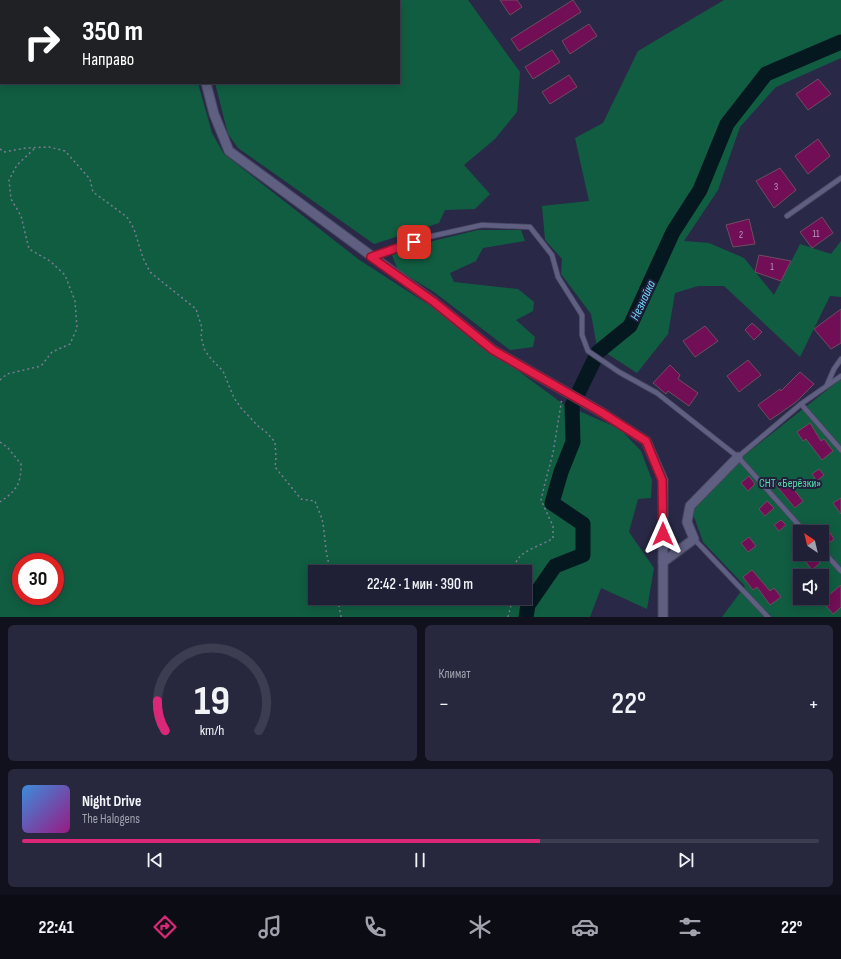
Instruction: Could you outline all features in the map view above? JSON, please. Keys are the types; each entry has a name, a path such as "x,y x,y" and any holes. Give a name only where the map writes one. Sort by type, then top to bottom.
{"street":[{"path":"206,84 214,114 229,151 434,302 493,350 601,412 646,441 662,480 663,617"},
{"path":"663,562 694,539 687,522 690,506 738,457"}],"lane":[{"path":"787,216 841,178"},
{"path":"371,257 428,237 482,225 530,227 552,255 558,277 582,314 582,335 588,351 619,372 657,394 738,457 799,525"},
{"path":"827,385 834,369 841,360"},
{"path":"738,457 801,404 841,376"},
{"path":"801,404 841,450"},
{"path":"694,539 768,617"},
{"path":"829,558 841,571"}],"path":[{"path":"0,149 4,152 49,147 65,150 90,179 93,192 127,217 134,229 143,258 150,272 196,310 202,328 201,337 205,351 224,371 234,398 241,408 275,442 275,467 301,499 315,501 322,520 328,565"},
{"path":"0,380 7,374 41,366 52,352 70,344 76,328 75,301 65,275 50,261 29,249 21,216 11,199 9,180 17,165 34,148"},
{"path":"515,565 522,553 535,546 544,544 553,538 554,526 541,500 554,453 563,390"},
{"path":"0,442 8,448 21,464 21,478 11,494 0,502"},
{"path":"339,605 341,617"},
{"path":"508,617 511,605"}],"green space":[{"path":"400,0 468,0 520,72 517,112 495,139 464,165 490,194 475,209 445,210 439,223 374,244 238,148 228,134 215,84 400,84"},
{"path":"724,0 841,0 841,58 776,87 740,127 718,190 684,241 709,243 744,258 774,295 800,244 831,254 841,241 841,297 830,296 800,357 724,286 698,286 675,293 668,334 637,373 597,347 591,314 561,274 562,259 545,240 542,206 589,201 575,138 603,123 638,51"},
{"path":"0,84 198,84 212,133 224,154 358,259 435,309 563,404 620,429 641,451 652,480 651,498 638,499 629,532 654,568 647,609 601,588 590,617 0,617"},
{"path":"478,230 521,230 525,241 483,248 476,261 450,273 454,282 518,289 534,302 533,311 516,320 535,337 533,347 510,350 434,292 398,270 392,255 433,241"},
{"name":"СНТ «Берёзки»","path":"841,379 841,617 722,617 745,586 703,542 692,511 742,457"}],"building":[{"path":"500,0 517,0 522,7 510,15"},
{"path":"573,0 581,12 519,51 511,39"},
{"path":"589,24 597,36 570,54 562,41"},
{"path":"552,50 560,62 533,79 525,67"},
{"path":"569,75 577,87 550,104 542,92"},
{"path":"818,79 831,94 808,110 796,94"},
{"path":"818,139 830,156 808,174 795,156"},
{"path":"780,168 796,190 774,208 756,181"},
{"path":"822,217 833,233 812,248 800,232"},
{"path":"749,219 755,244 733,247 726,225"},
{"path":"759,255 791,261 781,281 755,272"},
{"path":"841,309 841,343 831,349 814,329"},
{"path":"752,323 762,332 754,340 745,330"},
{"path":"705,326 718,341 695,357 683,341"},
{"path":"748,360 761,375 739,392 727,376"},
{"path":"670,365 680,375 678,379 698,393 689,406 668,391 666,394 653,383"},
{"path":"800,372 814,384 796,402 770,420 758,405 780,389 781,391"},
{"path":"810,423 821,441 824,439 833,451 822,460 806,439 803,441 797,432"},
{"path":"819,469 824,475 817,481 812,474"},
{"path":"749,476 755,484 748,491 741,483"},
{"path":"784,477 803,501 795,508 775,484"},
{"path":"841,498 841,514 833,503"},
{"path":"767,501 774,508 765,516 759,509"},
{"path":"781,520 786,525 779,531 774,525"},
{"path":"829,531 834,539 829,543"},
{"path":"749,537 756,546 748,552 741,543"},
{"path":"805,561 818,561 820,563 811,569"},
{"path":"752,570 770,591 774,588 781,597 770,605 757,587 753,590 743,577"},
{"path":"841,585 841,607 833,614 825,605 829,605 829,595"}],"waterway":[{"name":"Незнайка","path":"526,617 528,605 555,566 583,555 583,524 552,503 561,472 573,442 572,406 598,352 630,326 673,232 700,190 727,124 766,74 841,42"}],"route":[{"path":"414,242 371,257 434,302 493,350 601,412 646,441 662,480 663,534"}]}
